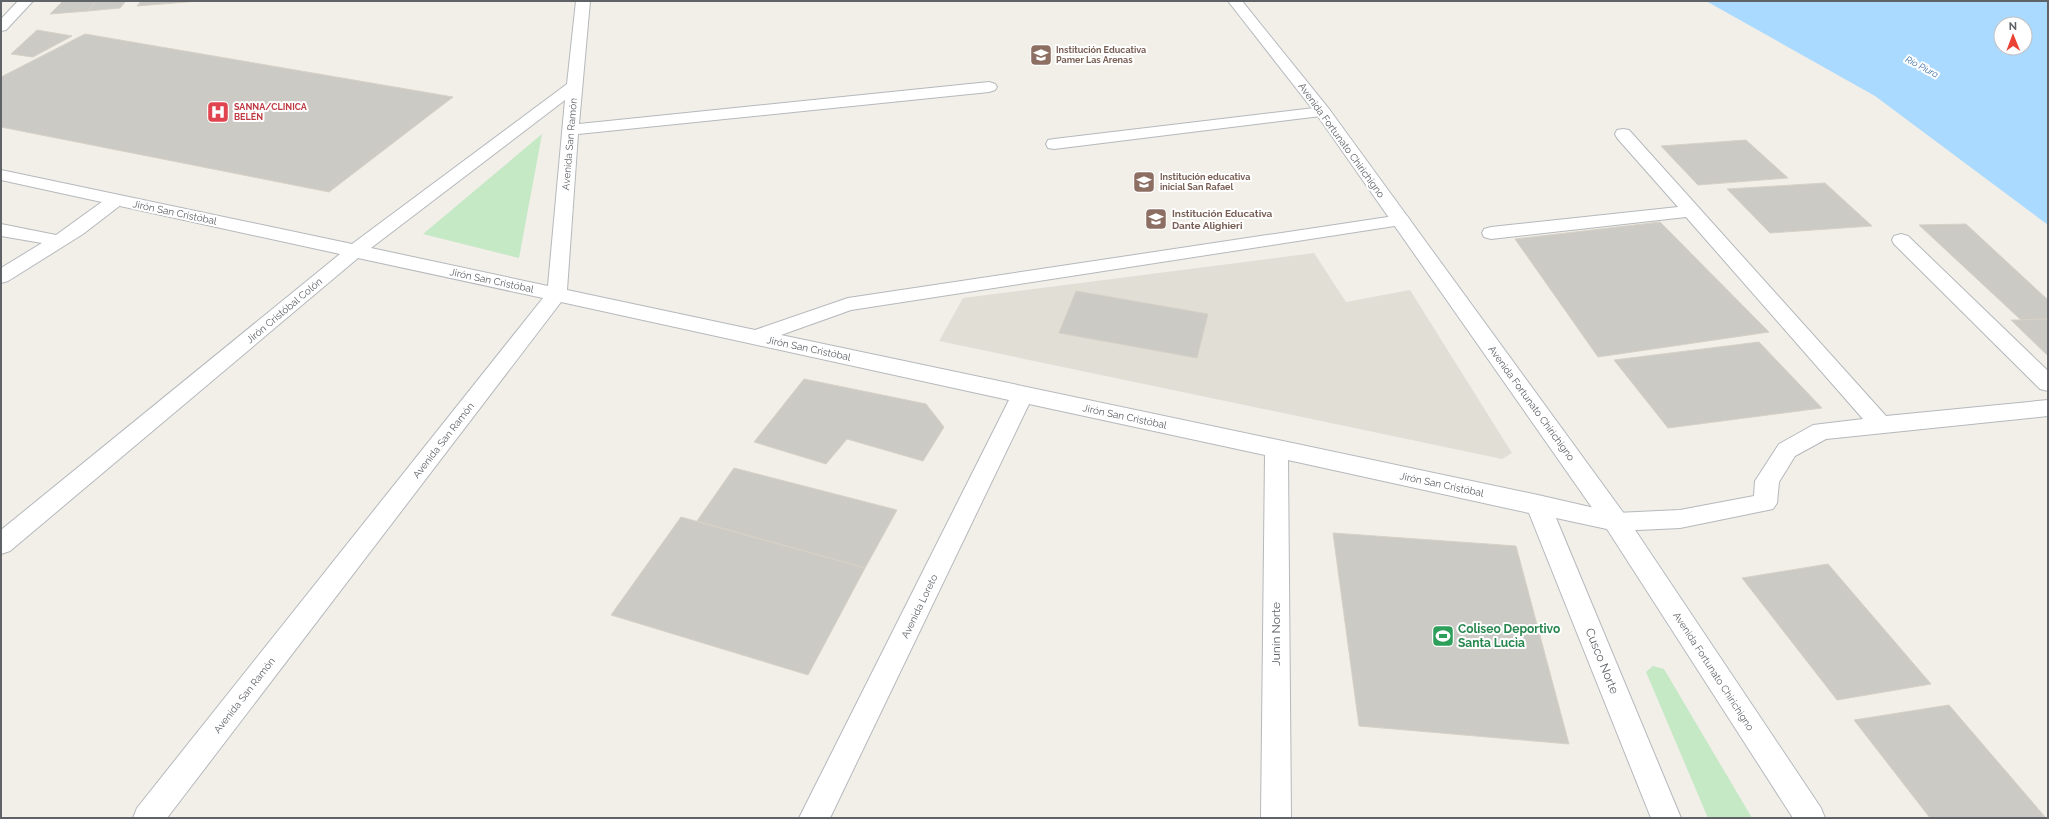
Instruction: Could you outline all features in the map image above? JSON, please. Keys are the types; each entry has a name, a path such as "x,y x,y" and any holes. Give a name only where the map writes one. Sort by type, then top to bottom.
{"street":[{"path":"1,27 26,1"},
{"name":"Avenida San Ramón","path":"148,818 557,294 570,130 583,1"},
{"name":"Avenida Fortunato Chirichigno","path":"1235,1 1323,112 1616,522 1810,818"},
{"name":"Jirón Cristóbal Colón","path":"1,544 355,251 574,86"},
{"path":"570,130 989,87"},
{"path":"1054,144 1323,112"},
{"path":"1623,134 1881,425 2048,408"},
{"name":"Jirón San Cristóbal","path":"1,175 1538,504 1616,522 1680,518 1765,504 1767,481 1787,450 1821,431 1881,425"},
{"path":"1,277 59,241 116,200"},
{"path":"1491,233 1690,211"},
{"path":"755,337 848,304 1401,220"},
{"path":"1,230 59,241"},
{"path":"1901,240 2048,384"},
{"name":"Avenida Loreto","path":"814,818 1023,394"},
{"name":"Junín Norte","path":"1276,449 1276,818"},
{"name":"Cusco Norte","path":"1538,504 1666,818"}],"shaded area":[{"path":"1314,253 1346,302 1410,290 1512,453 1502,459 939,341 963,298"}],"green space":[{"path":"542,134 519,258 423,234"},
{"path":"1653,666 1664,669 1752,818 1708,818 1646,672"}],"water":[{"name":"Río Piura","path":"1706,1 2048,1 2048,225 1875,96"}],"building":[{"path":"63,1 96,1 88,11 50,14"},
{"path":"96,1 126,1 120,8 88,11"},
{"path":"141,1 199,1 137,6"},
{"path":"37,30 72,36 33,57 11,54"},
{"name":"SANNA/CLINICA BELÉN","path":"85,34 453,97 329,192 1,127 1,77"},
{"path":"1746,140 1788,178 1698,185 1661,146"},
{"path":"1825,183 1872,226 1770,233 1727,189"},
{"path":"1660,222 1769,332 1598,357 1515,239"},
{"path":"1966,224 2048,300 2048,319 2021,320 1919,225"},
{"path":"1076,291 1208,314 1197,358 1059,333"},
{"path":"2048,319 2048,356 2011,320 2021,320"},
{"path":"1759,342 1822,408 1668,428 1614,360"},
{"path":"804,379 926,404 944,427 923,461 847,439 826,464 754,442"},
{"path":"734,468 897,510 865,568 697,521"},
{"path":"681,517 865,568 808,675 611,615"},
{"name":"Coliseo Deportivo Santa Lucìa","path":"1333,533 1516,546 1569,744 1359,726"},
{"path":"1828,564 1931,684 1837,700 1742,578"},
{"path":"1949,705 2046,818 1930,818 1854,720"}],"place":[{"name":"Institución Educativa Pamer Las Arenas","path":"1041,55"},
{"name":"SANNA/CLINICA BELÉN","path":"218,112"},
{"name":"Institución educativa inicial San Rafael","path":"1144,182"},
{"name":"Institución Educativa Dante Alighieri","path":"1156,219"},
{"name":"Coliseo Deportivo Santa Lucìa","path":"1443,636"}]}
